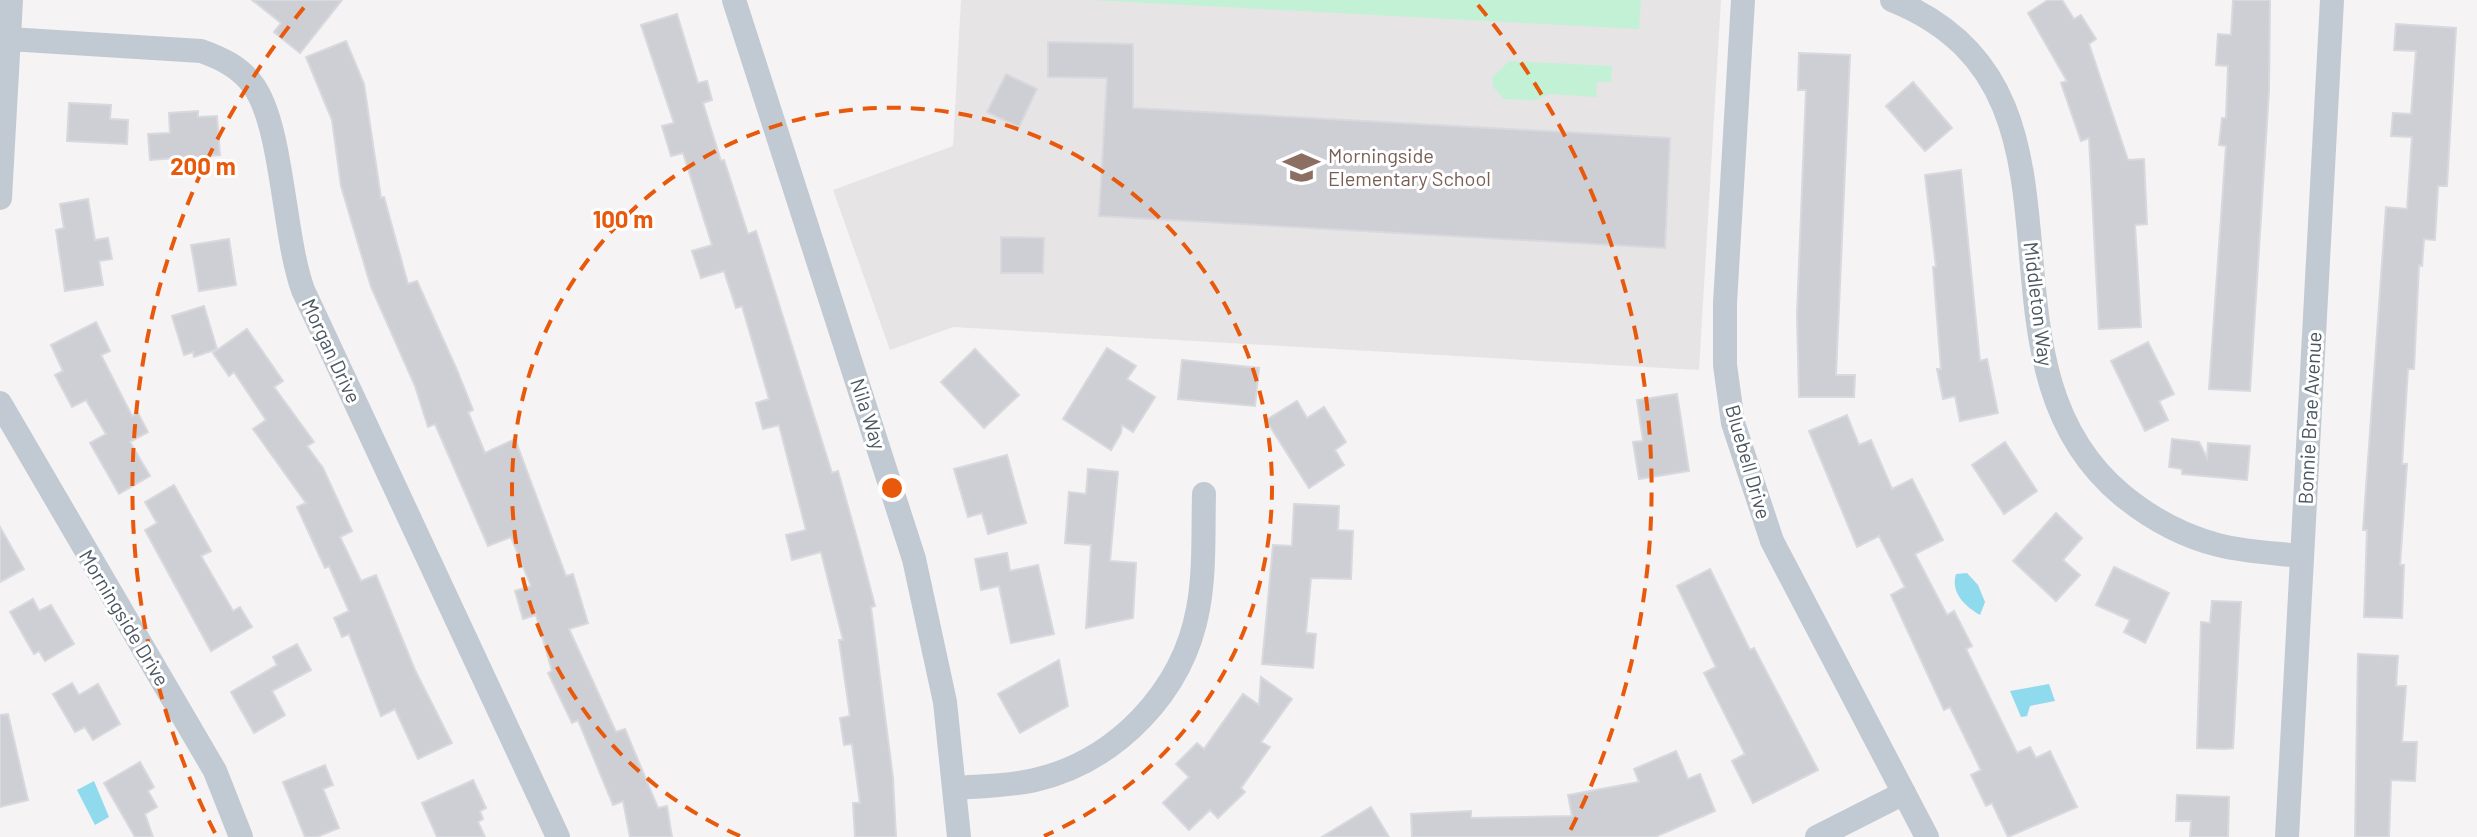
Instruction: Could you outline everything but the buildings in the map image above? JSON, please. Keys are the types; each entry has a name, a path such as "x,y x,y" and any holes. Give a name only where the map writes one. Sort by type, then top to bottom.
{"street":[{"path":"0,198 11,0"},
{"name":"Nila Way","path":"734,0 914,559 938,663 956,788 959,837"},
{"name":"Bluebell Drive","path":"1743,0 1725,303 1725,365 1733,423 1772,541 1927,837"},
{"name":"Middleton Way","path":"1892,0 1937,22 1955,37 1991,79 2008,111 2023,173 2039,344 2054,399 2075,443 2111,486 2132,503 2179,531 2230,548 2302,556"},
{"name":"Bonnie Brae Avenue","path":"2287,837 2332,0"},
{"name":"Morgan Drive","path":"9,39 201,51 225,60 254,86 269,125 293,260 303,290 558,837"},
{"name":"Morningside Drive","path":"0,403 215,771 241,837"},
{"path":"956,788 1008,785 1060,773 1106,749 1148,711 1180,664 1198,610 1204,494"},
{"path":"1817,837 1904,793"}],"shaded area":[{"name":"Morningside Elementary School","path":"961,0 1721,0 1699,370 953,327 890,350 833,190 953,146"}],"green space":[{"path":"1092,0 1641,0 1639,29"},
{"path":"1509,61 1612,66 1611,82 1597,82 1596,97 1550,94 1535,100 1504,99 1493,87 1492,78"}],"water":[{"path":"1967,573 1978,585 1985,602 1980,615 1965,604 1955,587 1956,574"},
{"path":"2049,684 2055,701 2030,706 2027,716 2021,717 2010,691"},
{"path":"94,781 109,817 95,825 77,790"}],"place":[{"name":"Morningside Elementary School","path":"1302,168"}]}
